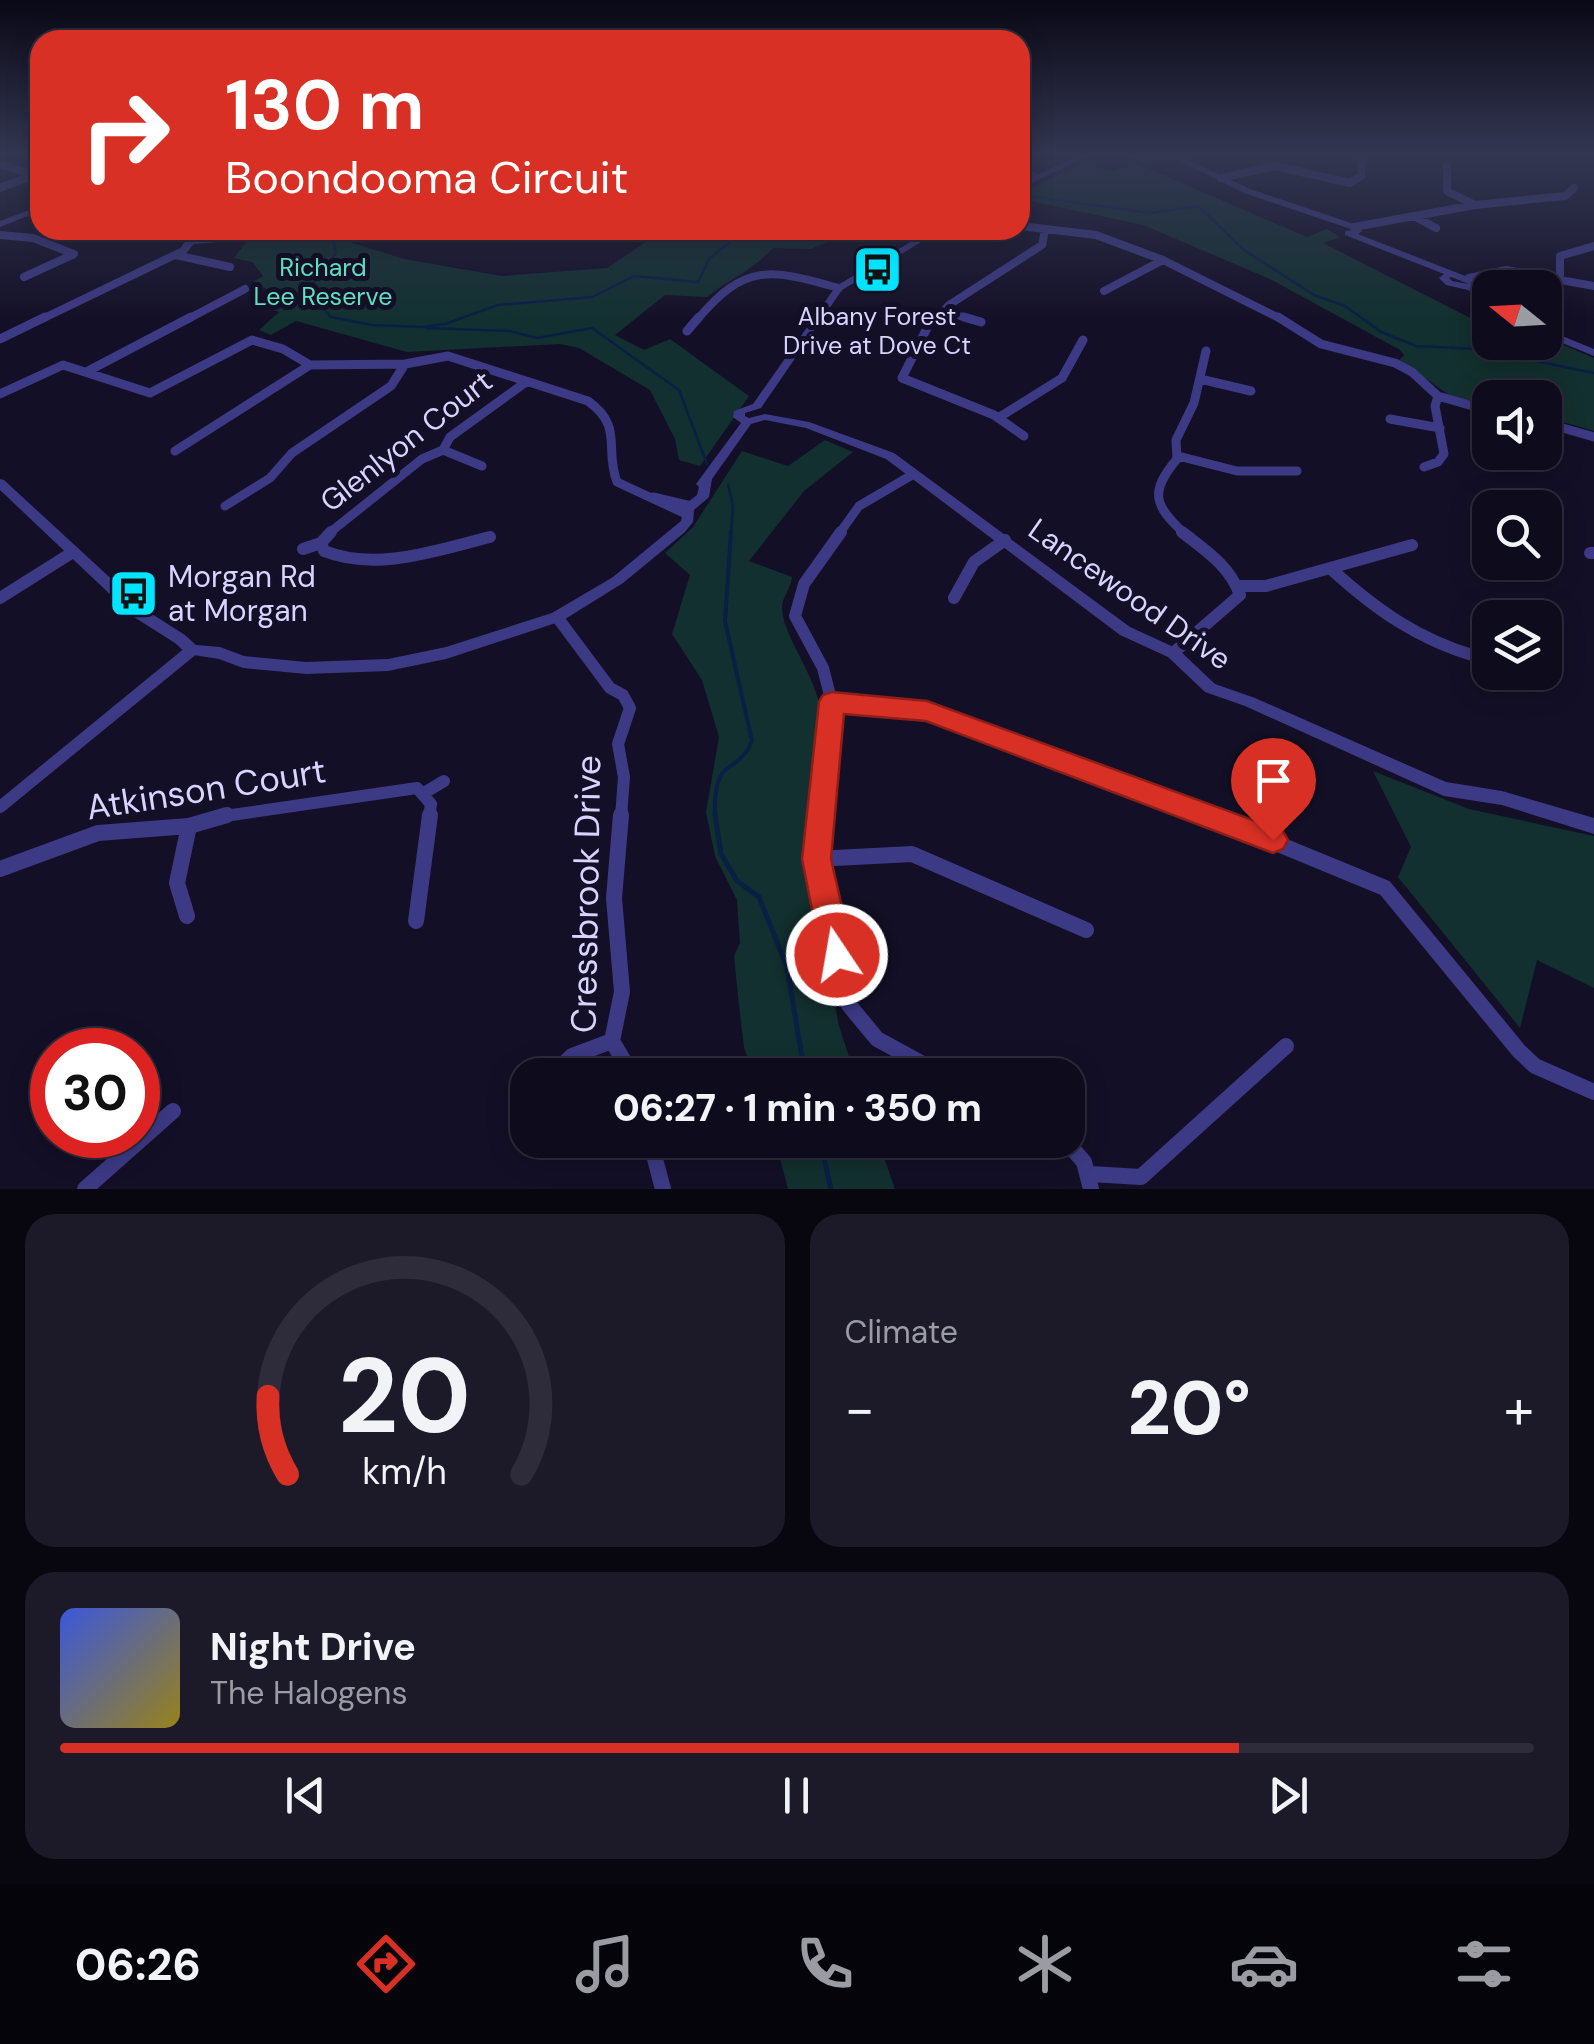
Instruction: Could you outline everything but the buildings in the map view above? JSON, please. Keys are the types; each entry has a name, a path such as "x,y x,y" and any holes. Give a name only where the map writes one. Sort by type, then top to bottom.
{"street":[{"path":"1304,211 1340,226 1342,231 1439,211"},
{"path":"0,224 30,212"},
{"path":"1414,216 1436,228"},
{"path":"1030,228 1104,238 1163,260 1294,325 1321,344 1394,364 1412,372 1438,396 1472,405"},
{"path":"1024,436 998,418 903,380 929,324 946,312 949,305 1042,245 1045,230"},
{"path":"1354,230 1448,275 1445,280 1449,284 1470,283"},
{"path":"0,235 30,238"},
{"path":"24,277 74,254 38,240"},
{"path":"0,339 176,255 194,240"},
{"path":"685,509 703,497 707,481 747,422 761,412 840,288 920,240"},
{"path":"1560,270 1560,256 1594,246"},
{"path":"176,255 230,267"},
{"path":"1104,291 1163,260"},
{"path":"687,331 720,290 752,272 785,272 840,288"},
{"path":"1562,278 1594,286"},
{"path":"88,371 244,289"},
{"path":"946,312 981,322"},
{"path":"1562,339 1594,353"},
{"path":"0,394 57,366 88,371 138,392 150,393 242,342 256,340 283,349 310,365 405,364 437,356 460,357 520,376 526,382 558,388 598,408 612,429 614,477 634,492 685,509"},
{"path":"998,418 1062,378 1083,340"},
{"path":"1206,351 1192,410 1176,440 1178,456 1160,479 1158,496 1180,531 1232,574 1240,586"},
{"path":"225,506 270,478 292,452 391,386 405,364"},
{"path":"175,452 310,365"},
{"path":"1200,379 1252,391"},
{"name":"Glenlyon Court","path":"303,549 322,543 329,533 422,459 443,450 450,438 526,382"},
{"path":"1424,467 1438,462 1444,454 1435,406 1438,396"},
{"name":"Lancewood Drive","path":"761,412 809,425 894,458 912,476 932,484 1124,632 1173,653 1210,688 1444,789 1502,798 1594,826"},
{"path":"1390,419 1440,428"},
{"path":"1562,428 1594,436"},
{"path":"443,450 482,466"},
{"path":"1178,456 1237,471 1297,471"},
{"path":"911,1058 876,1039 855,1018 844,987 816,859 832,702 823,668 795,616 798,596 859,506 912,476"},
{"path":"0,483 73,552 86,559 137,612 182,638 192,650 306,668 388,665 473,646 558,618 618,580 684,525 685,509"},
{"name":"Glenlyon Court","path":"322,543 324,551 341,558 395,558 490,537"},
{"path":"954,598 974,562 1005,540"},
{"path":"1240,586 1266,586 1412,545"},
{"path":"0,598 73,552"},
{"path":"1330,568 1396,626 1429,642 1472,655"},
{"path":"1173,653 1235,601 1240,586"},
{"name":"Cressbrook Drive","path":"558,618 610,688 623,696 630,708 618,744 624,777 614,898 622,992 612,1041 625,1058"},
{"path":"0,806 192,650"},
{"path":"832,702 927,711 1166,797 1385,888 1518,1051 1534,1066 1594,1092"},
{"path":"416,921 431,804 424,793 444,781"},
{"name":"Atkinson Court","path":"0,869 83,836 137,826 188,826 232,814 401,788 417,788 424,793"},
{"path":"187,916 180,906 176,874 188,826"},
{"path":"816,859 899,853 928,858 1086,930"},
{"path":"570,1058 612,1041"},
{"path":"1083,1158 1091,1182 1142,1178 1286,1046"},
{"path":"85,1189 173,1111"},
{"path":"655,1158 663,1189"}],"green space":[{"path":"1079,211 1248,211 1307,237 1327,229 1340,237 1323,243 1472,319 1472,360 1562,360 1562,344 1594,358 1594,431 1562,422 1562,380 1472,380 1472,401 1452,397 1399,360 1404,355 1400,350 1270,279 1143,225"},
{"name":"Richard Lee Reserve","path":"248,240 343,240 404,259 502,276 607,268 649,240 832,240 810,249 773,248 707,297 665,295 615,335 644,350 670,339 749,396 700,466 679,460 675,439 650,390 579,348 560,344 407,352 296,321 271,335 259,330 279,312 260,305 278,295 253,282 263,276 252,262 234,258"},
{"path":"825,440 853,452 804,491 749,561 792,577 782,607 783,618 820,708 805,848 839,1026 849,1058 748,1058 734,956 740,943 737,900 715,856 706,812 719,737 702,680 672,634 690,575 665,553 693,527 742,451 788,466"},
{"path":"1373,771 1469,809 1594,836 1594,988 1537,960 1520,1028 1398,877 1411,847"},
{"path":"780,1158 884,1158 895,1189 788,1189"}],"waterway":[{"path":"1139,211 1160,211"},
{"path":"1204,211 1244,250 1314,295 1345,306 1381,332 1416,346 1477,349 1594,373"},
{"path":"333,240 336,253 307,291 331,317 372,325 422,327 445,324 498,305 592,297 634,276 698,282 709,259 732,240"},
{"path":"426,328 510,331 537,338 592,328 679,390 707,464"},
{"path":"728,484 733,505 731,534"},
{"path":"715,815 718,783 752,741 725,621 731,532"},
{"path":"715,815 721,854 737,881 759,897 787,967 802,1058"},
{"path":"824,1158 831,1189"}],"place":[{"name":"Albany Forest Drive at Dove Ct","path":"877,270"},
{"name":"Morgan Rd at Morgan","path":"133,593"}],"route":[{"path":"837,955 816,859 832,702 927,711 1273,840"}]}
